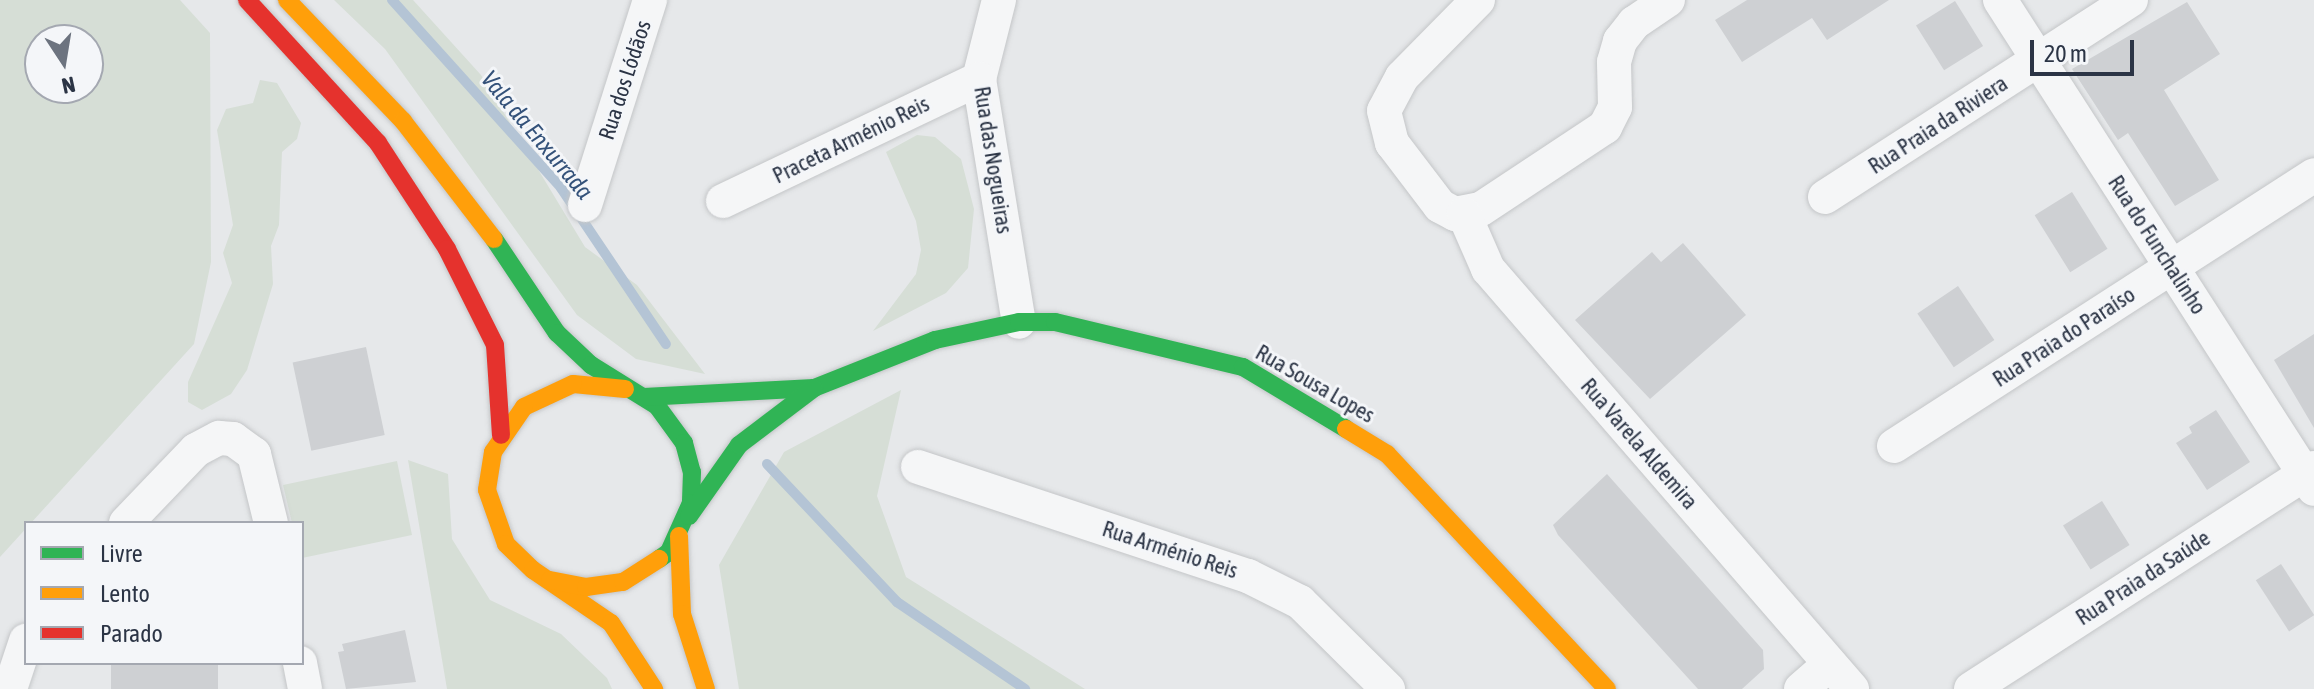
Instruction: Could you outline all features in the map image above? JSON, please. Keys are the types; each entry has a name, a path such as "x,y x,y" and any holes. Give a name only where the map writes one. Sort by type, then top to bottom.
{"main road":[{"path":"247,0 378,143 447,249 495,345 501,435"},
{"path":"287,0 403,121 487,229 557,333 591,365 668,417 690,457 693,488 688,518 679,536 655,564 623,582 586,587 550,580"},
{"name":"Rua Sousa Lopes","path":"688,518 739,445 814,388 935,340 1019,322 1055,322 1243,367 1387,454 1607,689"},
{"path":"635,393 591,383 556,389 524,407 501,435 488,471 490,509 506,544 611,623 654,689"},
{"name":"Rua Sousa Lopes","path":"635,393 814,388"},
{"path":"679,536 682,614 706,689"}],"street":[{"name":"Rua dos Lódãos","path":"585,205 650,0"},
{"name":"Rua das Nogueiras","path":"999,0 979,79 1019,322"},
{"path":"1478,0 1402,77 1384,111 1392,143 1433,199 1447,211 1464,214 1481,209 1605,127 1615,107 1614,62 1620,41 1634,23 1668,0"},
{"name":"Rua do Funchalinho","path":"2000,0 2171,267 2311,477"},
{"name":"Rua Praia da Riviera","path":"1825,197 2131,0"},
{"name":"Praceta Arménio Reis","path":"723,201 979,79"},
{"name":"Rua Praia do Paraíso","path":"1894,446 2314,175"},
{"name":"Rua Varela Aldemira","path":"1464,214 1488,269 1841,677 1801,689"},
{"path":"128,521 206,442 233,439 254,454 271,521"},
{"name":"Rua Arménio Reis","path":"918,467 1248,576 1300,602 1388,689"},
{"name":"Rua Praia da Saúde","path":"1971,689 2311,477"},
{"path":"10,689 24,647"},
{"path":"300,665 305,689"}],"shaded area":[{"path":"0,0 180,0 210,33 211,262 194,344 33,521 24,521 24,531 0,557"},
{"path":"334,0 413,0 481,75 585,247 637,285 705,374 636,359 577,315 385,49"},
{"path":"260,80 277,83 301,123 297,139 282,152 279,225 271,246 273,284 247,370 231,394 202,410 188,402 188,382 232,283 223,253 233,225 217,130 226,109 253,103"},
{"path":"917,135 935,137 961,159 974,209 968,268 946,293 873,331 916,274 921,250 916,221 886,152"},
{"path":"901,390 877,496 906,577 1085,689 739,689 719,565 784,452"},
{"path":"408,460 448,474 452,539 490,600 561,634 607,678 612,689 447,689"},
{"path":"397,461 412,535 304,558 304,521 292,521 283,485"}],"building":[{"path":"1747,0 1889,0 1827,40 1812,18 1742,62 1715,20"},
{"path":"1955,1 1983,46 1944,70 1916,25"},
{"path":"2187,2 2220,54 2164,90 2219,180 2175,206 2128,133 2118,140 2072,69"},
{"path":"2072,192 2108,249 2070,272 2035,215"},
{"path":"1683,243 1746,315 1650,399 1575,320 1652,252 1661,262"},
{"path":"1958,286 1994,340 1954,367 1917,313"},
{"path":"2314,334 2314,428 2274,360"},
{"path":"366,347 385,435 311,451 293,363"},
{"path":"2216,410 2250,462 2207,490 2176,443 2192,433 2189,427"},
{"path":"1607,474 1763,650 1764,669 1742,689 1698,689 1558,535 1553,525"},
{"path":"2102,501 2130,545 2091,569 2063,525"},
{"path":"2281,564 2314,615 2289,631 2256,580"},
{"path":"405,630 416,682 346,689 338,652 344,651 342,644"},
{"path":"111,665 218,665 218,689 111,689"}],"waterway":[{"name":"Vala da Enxurrada","path":"392,0 561,188 666,344"},
{"name":"Vala da Enxurrada","path":"767,464 897,602 1025,689"}],"traffic: fast":[{"path":"494,239 557,333 591,365 657,406 684,443 692,472 691,503 669,552 659,559"},
{"path":"644,397 814,388 935,340 1019,322 1055,322 1243,367 1346,429"},
{"path":"689,516 739,445 814,388"}],"traffic: slow":[{"path":"287,0 403,121 494,239"},
{"path":"625,389 573,384 524,407 493,452 487,490 506,544 533,570 611,623 654,689"},
{"path":"1346,429 1387,454 1607,689"},
{"path":"679,536 682,614 706,689"},
{"path":"550,580 586,587 623,582 659,559"}],"traffic: jam":[{"path":"247,0 378,143 447,249 495,345 501,435"}]}
